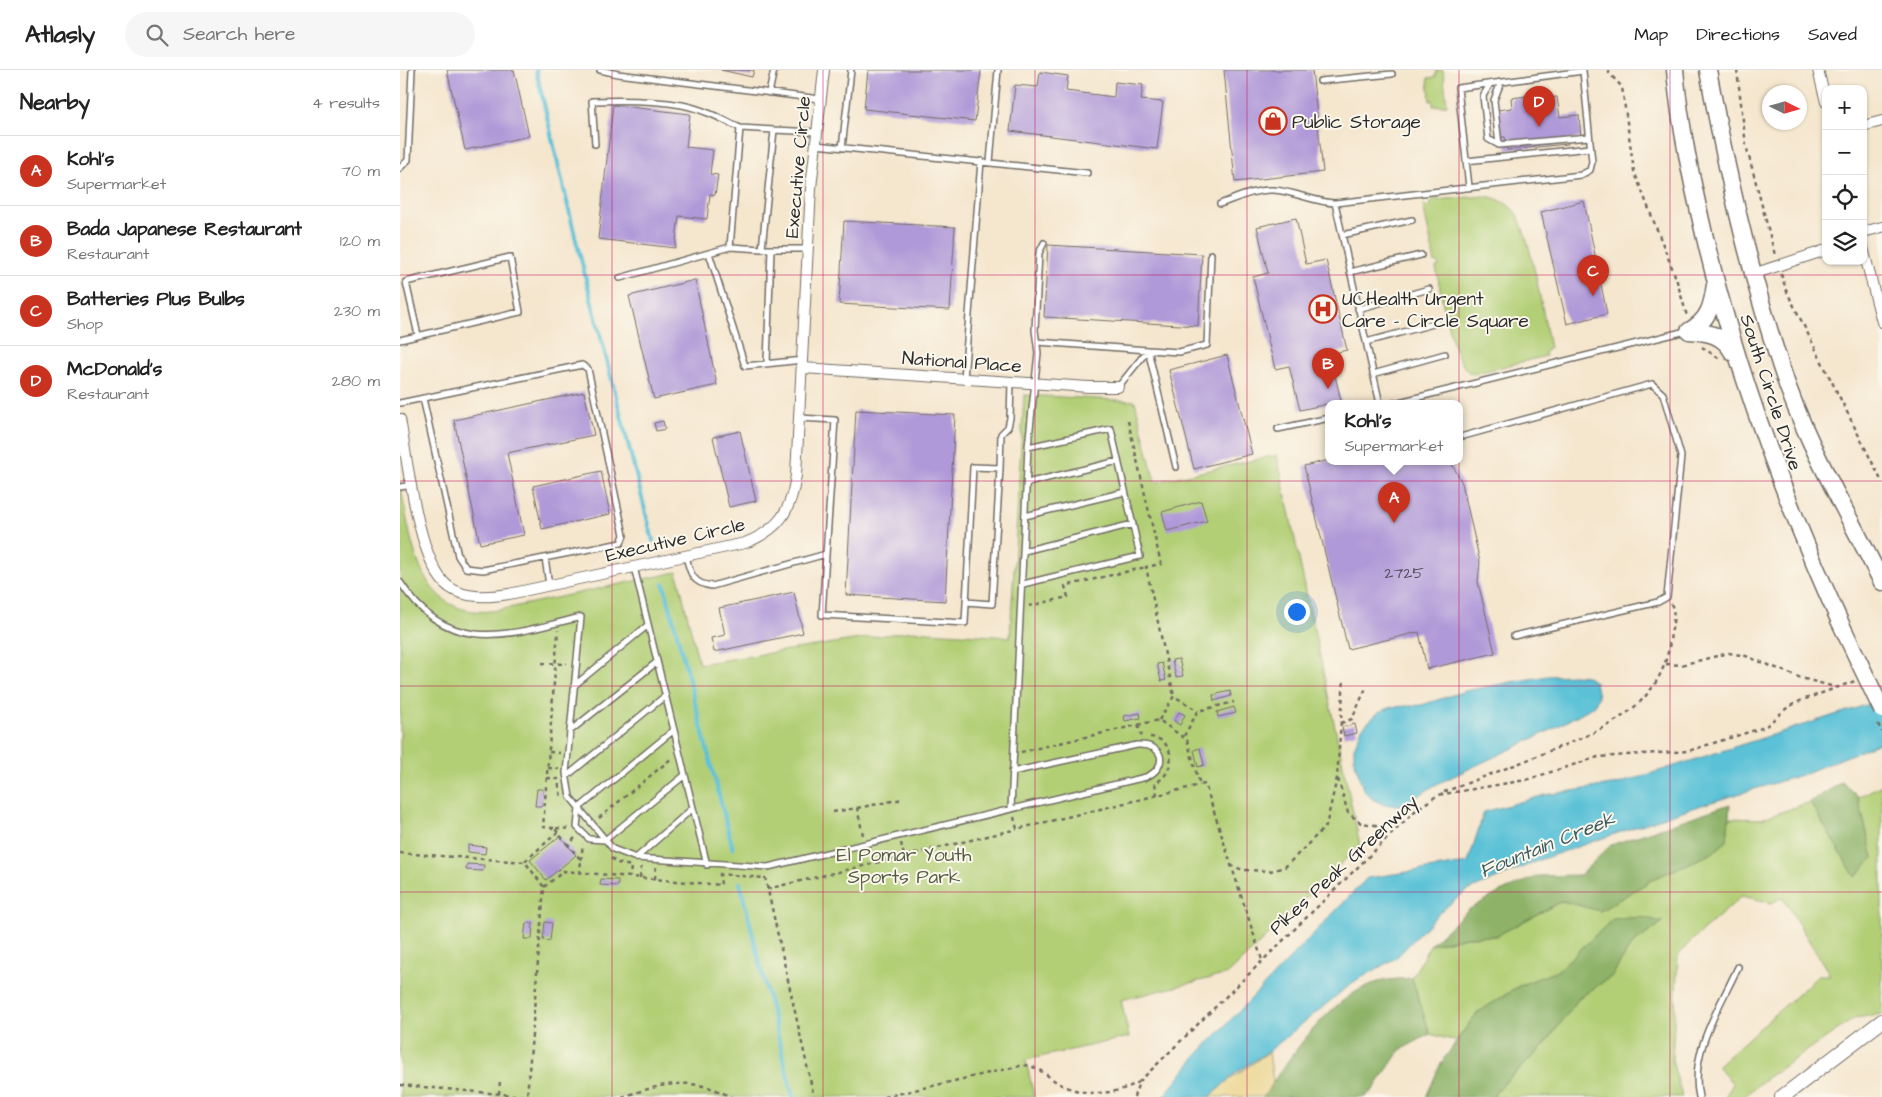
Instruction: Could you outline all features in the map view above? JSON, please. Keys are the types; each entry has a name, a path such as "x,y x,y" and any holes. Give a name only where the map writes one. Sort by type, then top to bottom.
{"main road":[{"name":"South Circle Drive","path":"1708,70 1738,219 1781,368 1797,407 1882,582"},
{"name":"South Circle Drive","path":"1674,71 1682,134 1715,280 1739,366 1783,491 1839,620 1882,710"},
{"path":"1689,327 1706,319 1713,299 1715,280"},
{"path":"1689,327 1717,336 1730,348 1739,366"}],"street":[{"name":"Executive Circle","path":"400,420 403,449 425,546 438,576 448,587 461,593 492,597 745,543 770,531 787,509 794,492 800,418 815,145 824,70"},
{"path":"1818,70 1822,86"},
{"path":"1867,125 1882,121"},
{"path":"1867,231 1882,227"},
{"path":"1753,274 1822,251"},
{"path":"1867,264 1882,322"},
{"name":"National Place","path":"803,364 964,379 1118,387"},
{"path":"1782,1097 1882,1021"}],"lane":[{"path":"400,168 408,160 412,70"},
{"path":"600,70 618,74 820,100"},
{"path":"769,93 774,70"},
{"path":"842,148 851,70"},
{"path":"990,162 998,70"},
{"path":"1220,204 1256,191 1274,190 1321,202 1334,203 1581,175 1590,170 1590,148 1583,71 1458,88 1469,187"},
{"path":"1320,82 1392,74"},
{"path":"1499,145 1494,100 1501,82"},
{"path":"1490,84 1483,96 1488,139 1499,145 1589,137"},
{"path":"595,144 592,101 614,100 682,105 706,112 740,128 816,132"},
{"path":"730,247 740,128"},
{"path":"762,249 774,130"},
{"path":"815,145 1087,173"},
{"path":"1466,161 1590,148"},
{"path":"964,379 981,161"},
{"path":"1334,203 1379,400"},
{"path":"1342,235 1412,220"},
{"path":"1012,809 1012,772 1023,584 1028,447 1038,353 1035,330 1039,253 1044,243"},
{"path":"620,278 730,247 808,249"},
{"path":"767,363 771,249"},
{"path":"709,253 745,366 767,363 803,364"},
{"path":"1037,342 1179,352 1207,345 1211,254"},
{"path":"1350,272 1421,255"},
{"path":"400,340 418,336 520,312 510,256 406,282 418,336"},
{"path":"1358,308 1429,289"},
{"path":"1366,342 1437,323"},
{"path":"1406,400 1689,327"},
{"path":"1118,387 1148,350"},
{"path":"1148,350 1176,467"},
{"path":"1373,374 1445,354"},
{"path":"400,403 423,398 572,366 582,365 588,369 624,535 621,542 484,570 466,568 458,556 423,398"},
{"path":"966,602 992,604 1001,434 1008,427 1010,418 1011,382"},
{"path":"1464,436 1652,384 1663,394 1681,456 1666,597 1658,602 1514,636"},
{"path":"800,418 834,420 822,615 964,623 973,466 1000,468"},
{"path":"1278,429 1325,419"},
{"path":"1023,584 1140,556 1111,429 1028,447"},
{"path":"1027,483 1118,461"},
{"path":"400,487 412,485"},
{"path":"1025,516 1125,492"},
{"path":"1024,551 1133,524"},
{"path":"686,556 691,576 697,582 712,586 826,554"},
{"path":"545,558 549,585"},
{"path":"634,567 707,864"},
{"path":"400,582 420,609 436,620 458,631 477,636 517,633 581,617 567,776 570,797 613,849 636,858 768,867 1146,777 1153,774 1157,769 1160,756 1158,750 1152,746 1137,745 1012,772"},
{"path":"575,685 648,625"},
{"path":"570,731 657,662"},
{"path":"567,776 666,696"},
{"path":"674,730 578,808 577,827 581,834 589,839 605,840 685,775"},
{"path":"636,858 693,808"},
{"path":"1699,1097 1696,1083 1697,1064 1702,1044 1738,967"}],"path":[{"path":"1609,70 1622,87 1634,171 1676,278 1689,327"},
{"path":"1737,70 1746,145 1761,209 1787,292 1882,482"},
{"path":"1021,608 1068,597 1065,586 1162,564 1128,421"},
{"path":"1013,753 1159,720 1174,696 1146,567"},
{"path":"1438,795 1588,736 1617,721 1633,709 1647,693 1666,664 1674,614 1673,607 1666,597"},
{"path":"558,623 557,664 543,827 572,829 583,843 580,873"},
{"path":"1666,664 1681,665 1729,653 1746,656 1801,678 1836,687"},
{"path":"542,663 576,665"},
{"path":"1230,865 1244,870 1270,872 1285,867 1326,826 1337,778 1344,678"},
{"name":"Pikes Peak Greenway","path":"1134,1097 1139,1082 1397,828 1417,809 1438,795 1526,780 1598,757 1688,751 1765,727 1788,708 1836,687 1858,680"},
{"path":"1341,723 1352,719 1366,688"},
{"path":"1174,696 1198,711 1234,702"},
{"path":"1184,736 1198,711"},
{"path":"1159,720 1184,736 1187,740 1200,785"},
{"path":"598,819 679,752"},
{"path":"1337,778 1348,813 1362,823 1397,828"},
{"path":"767,889 1205,784 1262,960"},
{"path":"833,812 903,799"},
{"path":"857,808 863,837"},
{"path":"1012,809 1017,829"},
{"path":"554,828 581,860"},
{"path":"400,853 525,862 558,832"},
{"path":"568,845 577,837"},
{"path":"900,837 904,856"},
{"path":"655,879 657,860"},
{"path":"525,862 544,887 527,1096"},
{"path":"768,867 764,878 814,1097"},
{"path":"544,887 564,871 721,885 720,874 764,878"},
{"path":"884,1097 1024,1065 1032,1066 1059,1084 1080,1093 1117,1092 1139,1082"},
{"path":"499,1094 500,1080"},
{"path":"622,1097 649,1086 680,1083 713,1089 732,1097"},
{"path":"400,1086 536,1097"}],"green space":[{"path":"1437,70 1443,70 1447,105 1433,106 1433,100 1430,101 1428,78 1435,77"},
{"path":"1486,196 1509,206 1521,222 1531,256 1550,348 1545,352 1546,356 1473,374 1466,369 1453,343 1436,267 1439,266 1438,263 1435,263 1423,205 1429,207 1431,200"},
{"name":"El Pomar Youth Sports Park","path":"1024,395 1135,401 1155,482 1277,455 1360,845 1228,974 1121,1000 1129,1037 1026,1060 1034,1097 400,1097 400,482 409,528 423,573 435,591 450,604 472,611 499,610 677,572 699,664 911,631 1010,637"},
{"path":"1842,782 1858,797 1873,858 1855,877 1810,802"},
{"path":"1882,785 1882,1014 1855,1018 1761,1082 1744,1097 1725,1097 1733,1084 1717,1066 1819,975 1830,975 1782,897 1772,903 1742,896 1688,944 1678,956 1672,1060 1682,1097 1493,1097 1496,1091 1543,1047 1579,998 1612,976 1631,945 1663,922 1613,919 1557,971 1521,985 1477,1013 1456,1041 1430,1034 1412,978 1430,945 1466,937 1496,936 1562,901 1600,911 1657,877 1711,854 1727,841 1729,818 1761,819 1810,802 1856,877 1873,857 1858,797"},
{"path":"1730,804 1727,841 1711,854 1657,877 1600,911 1562,901 1496,936 1466,937 1430,945 1468,910 1500,892 1538,876 1580,875 1611,845"},
{"path":"1641,917 1663,922 1631,945 1612,976 1579,998 1543,1047 1496,1091 1493,1097 1426,1097 1441,1063 1477,1013 1521,985 1557,971 1613,919"},
{"path":"1412,978 1430,1034 1400,1050 1374,1089 1365,1097 1263,1097 1298,1047 1328,1014 1344,1000 1361,989 1378,982"}],"sand":[{"path":"1269,1052 1273,1083 1263,1097 1210,1097 1226,1082"}],"water":[{"path":"1548,676 1586,676 1595,682 1598,697 1594,706 1549,731 1435,785 1404,805 1385,805 1372,799 1363,789 1354,759 1354,748 1362,728 1379,712 1392,707 1422,705 1465,691 1511,682"},
{"name":"Fountain Creek","path":"1882,700 1882,742 1801,775 1682,811 1542,859 1465,892 1439,913 1396,958 1352,983 1269,1051 1237,1072 1210,1097 1163,1097 1199,1053 1367,878 1468,863 1484,812 1545,795 1618,784"}],"building":[{"path":"447,70 514,70 529,136 465,150"},
{"path":"721,70 754,70 752,77"},
{"path":"868,70 981,70 975,121 864,109"},
{"name":"Public Storage","path":"1224,70 1312,70 1323,172 1235,182"},
{"path":"1040,72 1068,76 1066,91 1114,97 1115,82 1143,85 1141,100 1163,102 1157,149 1010,131 1015,85 1038,87"},
{"path":"1536,95 1537,99 1557,97 1560,117 1579,115 1581,138 1567,139 1568,144 1507,150 1505,137 1499,137 1497,110 1512,108 1511,98"},
{"path":"613,105 690,114 686,147 713,150 710,174 718,175 715,195 710,194 707,219 679,216 675,248 598,239"},
{"path":"1584,201 1607,314 1567,324 1541,212"},
{"path":"1296,218 1306,264 1326,260 1347,350 1330,354 1341,400 1325,400 1325,405 1300,410 1289,366 1275,369 1253,277 1268,273 1257,227"},
{"path":"844,221 955,227 950,310 839,304"},
{"path":"1048,245 1202,254 1198,326 1044,317"},
{"path":"695,280 717,385 654,399 629,296"},
{"path":"1227,355 1252,454 1194,469 1169,370"},
{"path":"584,392 594,435 507,453 524,535 480,544 454,420"},
{"path":"856,410 955,415 945,601 846,595"},
{"path":"663,421 665,429 656,431 654,423"},
{"path":"740,431 756,501 729,507 713,437"},
{"path":"1325,461 1325,465 1453,465 1462,483 1480,562 1478,582 1495,653 1427,669 1419,632 1348,649 1304,466"},
{"path":"601,471 610,514 542,529 533,486"},
{"path":"1201,501 1207,521 1167,531 1162,512"},
{"path":"794,592 803,633 714,652 711,638 725,635 719,608"},
{"path":"1179,659 1183,676 1176,677 1172,660"},
{"path":"1162,663 1166,680 1161,681 1157,664"},
{"path":"1230,691 1231,696 1214,701 1213,695"},
{"path":"1234,707 1236,713 1218,717 1217,712"},
{"path":"1179,712 1185,715 1180,725 1174,721"},
{"path":"1140,713 1141,718 1125,721 1124,716"},
{"path":"1355,724 1357,733 1344,736 1342,727"},
{"path":"1200,748 1204,765 1198,767 1194,750"},
{"path":"537,789 543,789 542,806 535,806"},
{"path":"560,836 576,855 546,880 530,860"},
{"path":"468,845 486,847 485,854 468,852"},
{"path":"467,864 484,865 483,871 466,870"},
{"path":"601,879 618,880 618,886 600,885"},
{"path":"545,922 552,923 550,941 543,940"},
{"path":"526,923 533,923 532,939 524,939"}],"waterway":[{"path":"536,70 575,236 653,541"},
{"path":"664,584 733,849"},
{"path":"740,883 793,1097"}],"place":[{"name":"Public Storage","path":"1273,121"},
{"name":"McDonald's","path":"1539,127"},
{"name":"Batteries Plus Bulbs","path":"1593,296"},
{"name":"UCHealth Urgent Care - Circle Square","path":"1323,309"},
{"name":"Bada Japanese Restaurant","path":"1328,389"},
{"name":"Kohl's","path":"1394,523"}]}
